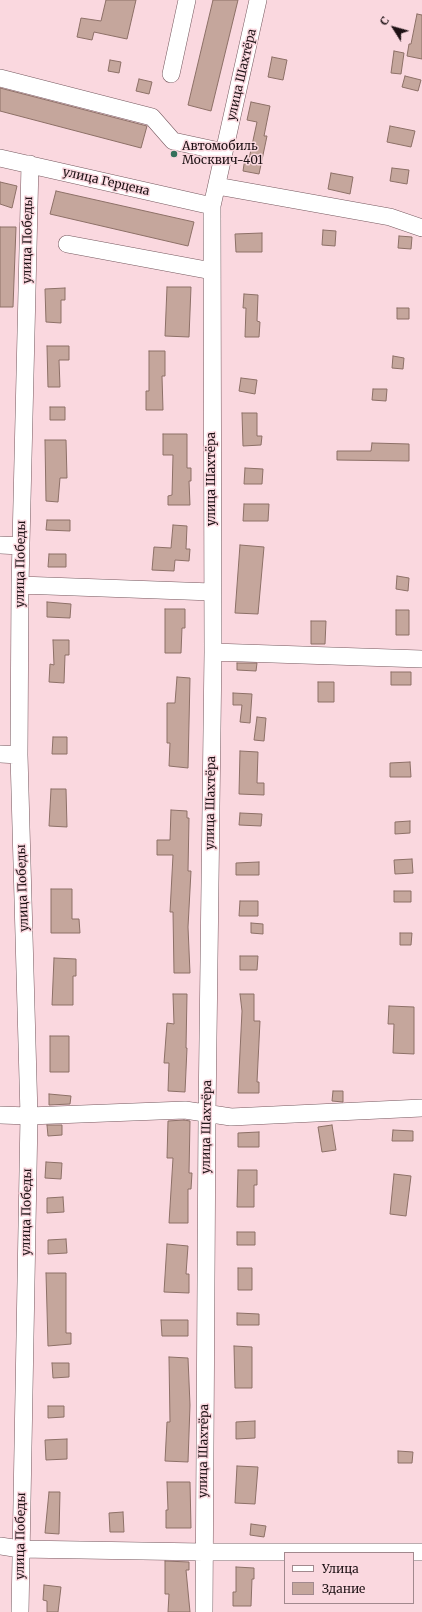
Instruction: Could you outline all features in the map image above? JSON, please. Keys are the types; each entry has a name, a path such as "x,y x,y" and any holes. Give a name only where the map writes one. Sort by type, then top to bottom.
{"street":[{"path":"171,74 187,0"},
{"name":"улица Шахтёра","path":"204,1612 203,1552 207,1115 213,652 212,206 258,0"},
{"path":"0,78 152,117 173,141 224,152"},
{"name":"улица Герцена","path":"0,158 212,206"},
{"name":"улица Победы","path":"20,1612 29,1116 19,756 20,585 30,164"},
{"path":"217,186 390,217 422,228"},
{"path":"67,244 212,271"},
{"path":"0,545 21,546"},
{"path":"20,585 212,592"},
{"path":"213,652 422,659"},
{"path":"0,754 19,756"},
{"path":"0,1115 29,1116 185,1110 207,1115 231,1117 422,1108"},
{"path":"0,1546 20,1548 203,1552 422,1552"}],"building":[{"path":"106,0 136,0 127,39 94,32 92,40 77,37 81,18 101,21"},
{"path":"213,0 238,0 211,111 188,105"},
{"path":"417,14 422,15 422,59 407,56"},
{"path":"394,51 404,53 401,74 391,73"},
{"path":"272,57 287,60 283,80 268,77"},
{"path":"110,60 121,62 119,73 108,71"},
{"path":"405,76 421,80 418,91 402,87"},
{"path":"139,79 152,82 149,94 136,91"},
{"path":"0,88 147,126 141,148 0,111"},
{"path":"251,102 270,106 264,136 267,136 259,174 243,171 245,158 249,159 257,122 247,120"},
{"path":"390,126 415,131 411,147 387,142"},
{"path":"392,168 409,170 407,184 390,181"},
{"path":"331,173 353,177 350,194 328,189"},
{"path":"0,182 17,186 12,208 0,204"},
{"path":"56,191 194,222 188,246 50,214"},
{"path":"0,227 16,227 13,307 0,307"},
{"path":"323,230 336,231 335,246 322,245"},
{"path":"262,233 262,252 236,252 235,234"},
{"path":"399,236 412,237 411,249 398,248"},
{"path":"167,287 191,287 189,337 165,336"},
{"path":"65,288 65,300 61,300 61,323 46,322 45,289"},
{"path":"244,294 258,295 257,321 260,322 259,337 245,337 246,308 243,308"},
{"path":"397,308 409,308 409,319 397,319"},
{"path":"47,346 69,346 69,360 59,360 60,387 48,387"},
{"path":"149,351 165,351 165,376 162,376 163,410 146,410 146,391 149,391"},
{"path":"393,356 404,358 403,369 392,368"},
{"path":"241,378 257,380 255,394 239,391"},
{"path":"373,389 387,389 386,401 372,400"},
{"path":"50,407 65,407 65,420 50,420"},
{"path":"242,413 257,413 257,436 262,436 261,445 243,446"},
{"path":"163,434 187,434 187,468 191,468 191,481 189,481 190,505 168,505 168,496 172,495 173,455 163,455"},
{"path":"45,440 66,440 67,478 60,478 58,502 46,501"},
{"path":"372,443 409,444 409,461 337,460 337,451 371,451"},
{"path":"245,468 263,469 262,484 244,484"},
{"path":"244,504 269,504 268,521 243,521"},
{"path":"47,520 70,520 70,531 46,530"},
{"path":"173,525 187,526 186,549 190,549 189,561 175,560 174,571 152,570 154,547 171,548"},
{"path":"240,545 264,547 258,614 235,613"},
{"path":"49,554 66,554 66,567 48,567"},
{"path":"397,576 409,578 408,591 396,589"},
{"path":"47,602 71,604 70,618 47,617"},
{"path":"165,609 185,609 185,628 182,628 181,653 165,653"},
{"path":"396,610 409,610 409,635 396,635"},
{"path":"311,621 326,621 325,644 311,644"},
{"path":"53,640 69,640 69,655 65,655 64,683 49,682 50,664 54,665"},
{"path":"237,663 257,663 256,671 237,670"},
{"path":"391,672 411,672 411,685 391,685"},
{"path":"177,677 190,678 188,768 169,766 170,743 167,743 167,703 175,703"},
{"path":"318,682 334,682 334,702 318,702"},
{"path":"233,693 252,694 250,723 240,722 242,705 233,705"},
{"path":"257,717 266,718 264,741 254,740"},
{"path":"53,737 67,737 67,754 52,754"},
{"path":"240,751 258,752 257,783 264,783 264,795 239,794"},
{"path":"410,762 411,777 390,777 390,763"},
{"path":"51,789 66,789 67,827 49,826"},
{"path":"171,810 187,811 187,818 189,818 188,871 191,871 188,927 190,973 174,973 173,912 170,912 173,855 157,855 157,840 170,840"},
{"path":"240,813 262,814 261,826 239,825"},
{"path":"410,821 410,833 395,834 395,822"},
{"path":"412,859 413,873 395,874 394,860"},
{"path":"259,862 259,875 236,875 236,863"},
{"path":"51,889 72,889 72,919 79,919 80,933 51,933"},
{"path":"394,891 411,891 411,902 394,902"},
{"path":"240,901 258,901 258,916 239,916"},
{"path":"251,923 263,924 263,934 251,933"},
{"path":"400,933 412,933 411,945 400,945"},
{"path":"240,956 258,956 257,970 240,970"},
{"path":"54,958 76,959 76,976 73,976 73,1005 52,1005"},
{"path":"173,994 187,994 185,1092 168,1091 169,1063 164,1063 167,1023 174,1024"},
{"path":"240,994 254,994 254,1021 260,1021 257,1082 259,1082 259,1093 238,1093 242,1011"},
{"path":"389,1006 414,1007 414,1054 393,1053 394,1024 388,1024"},
{"path":"50,1036 69,1036 69,1072 50,1072"},
{"path":"333,1091 343,1091 343,1102 332,1101"},
{"path":"49,1094 71,1096 70,1104 49,1105"},
{"path":"168,1121 190,1121 189,1173 192,1173 191,1189 188,1189 188,1223 169,1223 173,1158 167,1158"},
{"path":"47,1125 62,1125 62,1135 48,1136"},
{"path":"332,1125 336,1150 322,1152 318,1127"},
{"path":"393,1130 413,1131 413,1141 392,1141"},
{"path":"259,1132 259,1147 238,1147 238,1133"},
{"path":"46,1162 62,1163 61,1179 45,1178"},
{"path":"238,1170 257,1170 257,1185 254,1185 254,1207 237,1207"},
{"path":"394,1174 411,1176 406,1216 390,1214"},
{"path":"63,1197 64,1212 47,1213 47,1198"},
{"path":"237,1232 255,1232 255,1245 237,1245"},
{"path":"66,1239 67,1253 48,1254 48,1240"},
{"path":"167,1244 188,1246 186,1274 189,1274 189,1293 164,1292"},
{"path":"238,1268 252,1268 252,1290 238,1290"},
{"path":"46,1273 66,1273 66,1333 71,1333 71,1344 48,1346"},
{"path":"237,1313 259,1314 259,1325 237,1325"},
{"path":"161,1320 188,1320 188,1336 162,1336"},
{"path":"234,1346 252,1347 252,1388 235,1388"},
{"path":"169,1357 188,1358 190,1405 188,1462 165,1461 167,1422 170,1422"},
{"path":"52,1363 69,1363 69,1377 53,1378"},
{"path":"48,1406 64,1406 64,1417 48,1418"},
{"path":"255,1421 255,1438 236,1439 236,1422"},
{"path":"67,1439 67,1459 46,1460 45,1440"},
{"path":"398,1451 413,1452 412,1463 398,1463"},
{"path":"237,1466 258,1467 255,1504 235,1503"},
{"path":"167,1482 190,1482 191,1528 166,1528 166,1510 168,1510"},
{"path":"49,1492 60,1492 59,1534 45,1533"},
{"path":"123,1512 124,1532 110,1532 109,1513"},
{"path":"251,1524 266,1526 264,1537 250,1535"},
{"path":"165,1561 189,1562 189,1570 186,1570 190,1612 168,1612 169,1594 165,1594"},
{"path":"236,1567 254,1568 251,1606 233,1606 233,1592 236,1592"},
{"path":"44,1585 61,1587 58,1612 47,1612 47,1601 43,1600"}],"place":[{"name":"Автомобиль Москвич-401","path":"174,154"}]}
